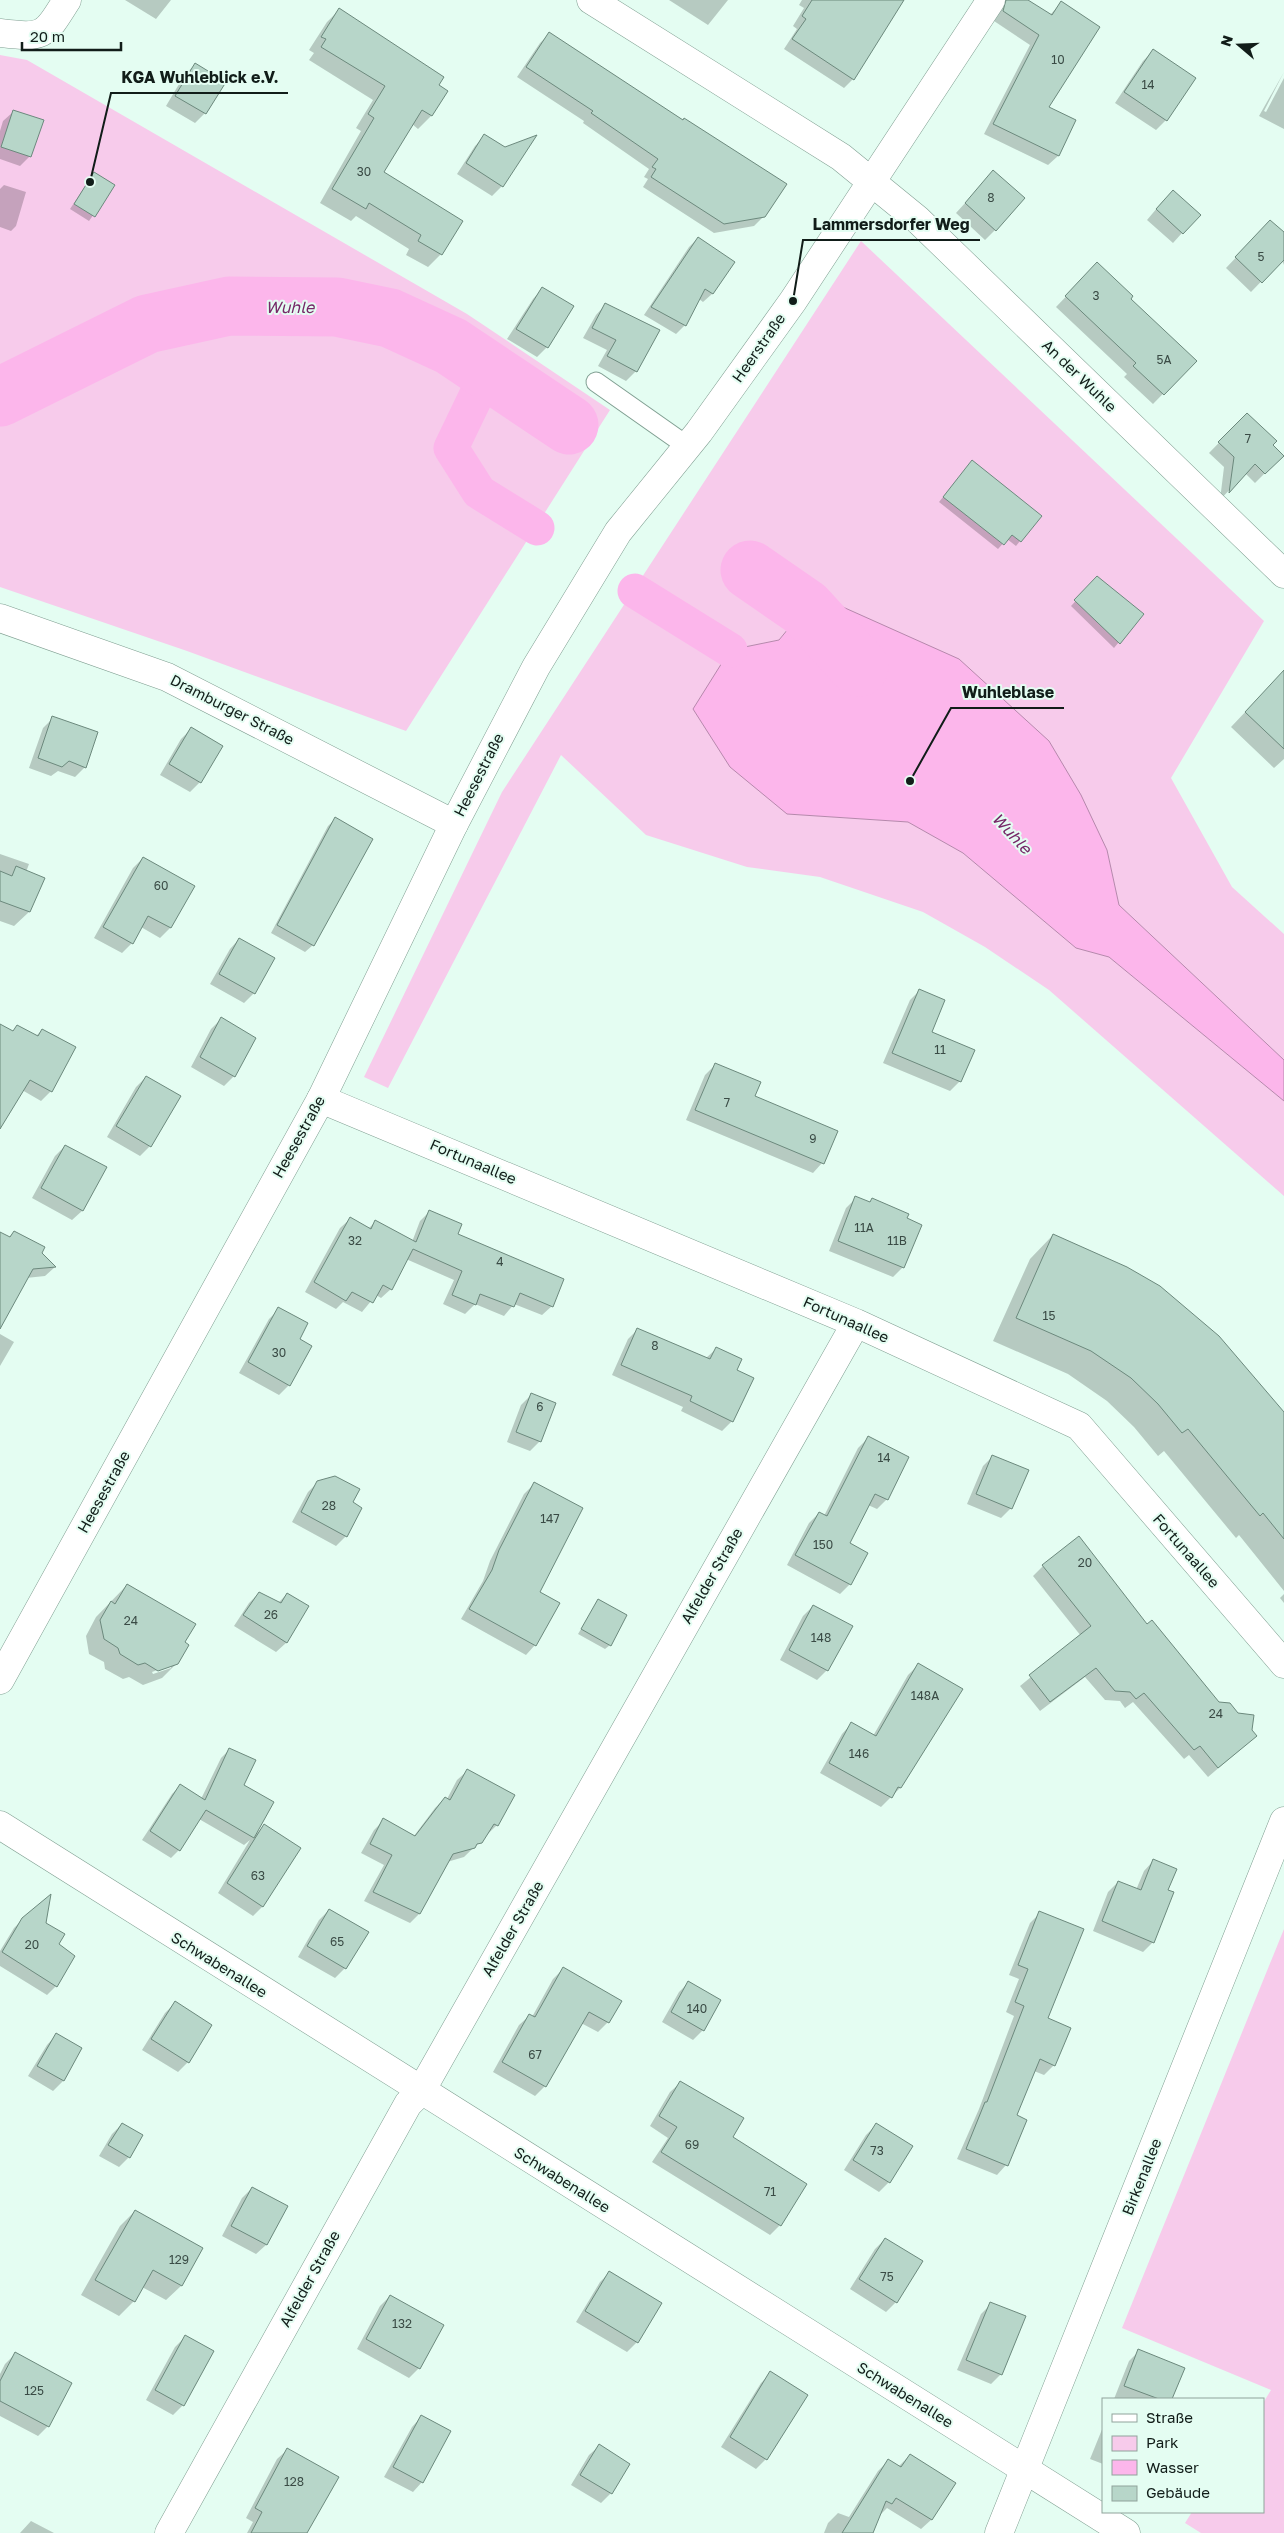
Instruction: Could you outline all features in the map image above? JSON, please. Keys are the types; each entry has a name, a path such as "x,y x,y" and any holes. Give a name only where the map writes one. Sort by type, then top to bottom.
{"street":[{"path":"0,32 34,36 50,28 67,0"},
{"name":"An der Wuhle","path":"590,0 841,157 917,219 1284,574"},
{"name":"Heerstraße","path":"583,587 618,532 687,446 801,289 870,181 991,0"},
{"name":"Heesestraße","path":"0,1680 321,1099 454,824 536,667 583,587"},
{"name":"Dramburger Straße","path":"0,618 167,677 454,824"},
{"name":"Fortunaallee","path":"321,1099 856,1323 1079,1426 1284,1664"},
{"name":"Alfelder Straße","path":"169,2533 408,2104 420,2091 856,1323"},
{"name":"Birkenallee","path":"1000,2533 1284,1821"},
{"name":"Schwabenallee","path":"0,1825 420,2091 1126,2533"}],"lane":[{"path":"596,382 687,446"}],"green space":[{"path":"0,55 27,60 467,314 610,410 406,731 187,651 0,587"},
{"path":"861,241 1264,621 1171,778 1232,887 1284,934 1284,1060 1119,905 1107,850 816,595 779,640 730,650 787,814 908,822 963,853 1076,948 1109,957 1284,1101 1284,1196 1049,990 985,947 923,912 820,877 747,867 646,835 561,755 388,1088 364,1077 502,792"},
{"path":"1284,1929 1284,2533 1201,2533 1185,2523 1191,2513 1264,2513 1264,2401 1271,2390 1122,2328"}],"water":[{"path":"816,595 959,659 1049,741 1081,795 1107,850 1119,905 1284,1060 1284,1101 1109,957 1076,948 963,853 908,822 787,814 730,767 693,709 730,650 779,640"}],"building":[{"path":"812,0 904,0 854,80 792,39 806,19 802,16"},
{"path":"1006,0 1028,0 1052,15 1061,1 1100,27 1049,107 1076,120 1059,156 993,124 1039,35 1003,11"},
{"path":"339,8 444,77 439,85 448,91 432,116 422,110 384,172 463,221 442,255 418,241 421,235 369,203 366,209 332,189 374,118 368,114 385,86 321,47 326,39 321,37"},
{"path":"549,32 683,120 684,118 787,184 765,217 724,224 651,177 656,169 652,167 658,159 591,113 593,111 526,67"},
{"path":"1153,49 1196,78 1167,121 1124,92"},
{"path":"195,63 226,82 206,114 175,96"},
{"path":"13,110 44,120 31,157 1,147"},
{"path":"484,134 505,147 537,135 503,187 466,163"},
{"path":"993,170 1025,198 996,231 965,203"},
{"path":"94,172 115,185 95,217 74,204"},
{"path":"1173,190 1201,215 1183,234 1156,209"},
{"path":"1270,220 1284,232 1284,260 1262,283 1235,257"},
{"path":"698,237 735,262 713,294 705,289 686,326 651,307"},
{"path":"1097,262 1133,296 1131,299 1197,361 1164,395 1133,366 1136,363 1065,296"},
{"path":"542,287 574,306 548,348 516,329"},
{"path":"605,303 660,330 637,372 607,356 616,340 592,328"},
{"path":"1247,413 1277,441 1273,445 1284,456 1265,474 1255,464 1229,493 1234,457 1218,442"},
{"path":"972,460 1042,516 1021,542 1012,535 1004,545 943,497"},
{"path":"1097,576 1144,614 1120,644 1074,600"},
{"path":"1284,670 1284,749 1245,712"},
{"path":"52,716 98,732 86,768 69,761 62,767 38,758"},
{"path":"191,727 223,746 201,783 169,764"},
{"path":"335,817 373,839 314,946 277,925"},
{"path":"143,857 195,886 171,928 148,916 133,944 103,927"},
{"path":"16,866 45,878 30,912 0,901 0,871 12,876"},
{"path":"239,938 275,958 255,994 219,974"},
{"path":"919,989 945,1000 932,1032 975,1050 961,1082 892,1053"},
{"path":"221,1017 256,1038 235,1077 200,1057"},
{"path":"0,1024 13,1031 17,1025 38,1036 42,1029 76,1047 52,1092 30,1080 0,1129"},
{"path":"715,1063 761,1082 755,1096 838,1131 824,1164 695,1110"},
{"path":"146,1076 181,1096 151,1147 116,1126"},
{"path":"65,1145 107,1167 83,1211 41,1188"},
{"path":"855,1196 870,1202 872,1198 909,1214 907,1218 922,1225 904,1268 838,1241"},
{"path":"429,1210 462,1224 458,1234 564,1279 553,1307 520,1293 514,1307 480,1294 476,1305 452,1295 462,1271 413,1249 392,1290 383,1285 373,1303 352,1292 346,1301 314,1282 350,1217 371,1229 375,1220 416,1242"},
{"path":"14,1231 45,1247 42,1253 56,1267 33,1269 0,1329 0,1232 10,1237"},
{"path":"1053,1234 1127,1267 1160,1286 1219,1336 1284,1412 1284,1539 1263,1513 1260,1516 1188,1429 1182,1433 1158,1404 1131,1378 1091,1351 1016,1318"},
{"path":"278,1307 308,1323 300,1339 312,1346 290,1386 248,1362"},
{"path":"637,1328 710,1359 716,1347 742,1359 737,1370 754,1378 733,1422 690,1401 692,1396 621,1365"},
{"path":"531,1393 556,1403 541,1442 516,1432"},
{"path":"868,1436 909,1457 888,1500 875,1494 850,1543 868,1553 851,1585 795,1555 819,1512 827,1516"},
{"path":"992,1455 1029,1470 1012,1509 976,1494"},
{"path":"335,1476 360,1489 353,1502 362,1508 347,1537 301,1512 317,1481"},
{"path":"534,1482 583,1508 540,1592 560,1603 536,1646 469,1609 492,1570 499,1550"},
{"path":"1079,1536 1147,1624 1152,1620 1219,1702 1230,1703 1238,1713 1254,1715 1252,1730 1257,1736 1218,1768 1200,1746 1194,1750 1144,1693 1136,1699 1130,1692 1115,1691 1096,1668 1050,1702 1029,1675 1091,1626 1042,1565"},
{"path":"127,1584 196,1624 185,1642 189,1645 178,1664 158,1671 145,1663 138,1665 120,1654 118,1648 104,1639 100,1620 111,1601 115,1604"},
{"path":"259,1592 281,1603 287,1593 309,1606 287,1643 243,1615"},
{"path":"598,1599 627,1615 611,1646 581,1629"},
{"path":"813,1605 853,1626 828,1671 789,1650"},
{"path":"918,1663 963,1689 901,1788 898,1787 892,1798 829,1763 851,1722 876,1736"},
{"path":"229,1748 256,1760 244,1785 274,1802 254,1838 206,1810 180,1851 150,1831 180,1784 205,1800"},
{"path":"467,1769 515,1795 498,1826 494,1824 482,1843 477,1844 475,1848 453,1854 420,1914 373,1892 392,1855 370,1844 383,1818 415,1836 445,1797 450,1800"},
{"path":"264,1824 301,1848 263,1907 227,1883"},
{"path":"1153,1859 1177,1869 1168,1890 1174,1892 1154,1943 1102,1921 1118,1881 1141,1890"},
{"path":"51,1894 46,1923 65,1934 59,1944 75,1956 57,1987 2,1952 22,1918"},
{"path":"329,1909 369,1932 346,1969 307,1946"},
{"path":"1039,1911 1084,1929 1048,2018 1071,2028 1055,2066 1040,2059 1017,2115 1027,2120 1008,2166 966,2149 985,2102 987,2102 1024,2006 1015,2002 1028,1969 1018,1965"},
{"path":"563,1967 622,2001 609,2023 589,2012 546,2087 502,2062 529,2014 535,2017"},
{"path":"688,1981 721,2000 704,2031 671,2012"},
{"path":"175,2001 212,2025 189,2063 151,2039"},
{"path":"56,2033 82,2048 64,2081 37,2066"},
{"path":"680,2081 744,2118 733,2137 807,2184 781,2226 661,2152 677,2127 659,2116"},
{"path":"122,2123 143,2135 130,2158 108,2145"},
{"path":"876,2123 913,2146 890,2183 853,2160"},
{"path":"252,2187 288,2206 267,2245 231,2226"},
{"path":"135,2210 203,2248 182,2286 153,2270 135,2302 95,2280"},
{"path":"885,2238 923,2261 897,2303 859,2279"},
{"path":"609,2271 662,2303 638,2343 585,2311"},
{"path":"390,2295 444,2325 420,2369 366,2339"},
{"path":"990,2302 1026,2316 1002,2375 966,2360"},
{"path":"185,2335 214,2351 184,2406 155,2390"},
{"path":"1138,2349 1185,2368 1172,2398 1156,2398 1124,2386"},
{"path":"15,2352 72,2383 49,2427 0,2401 0,2381"},
{"path":"770,2371 808,2395 767,2460 730,2437"},
{"path":"421,2415 451,2431 423,2483 393,2467"},
{"path":"599,2444 630,2464 612,2494 580,2475"},
{"path":"287,2448 339,2477 307,2533 251,2533 262,2512 255,2508"},
{"path":"910,2454 956,2483 932,2520 896,2498 892,2504 886,2501 873,2533 842,2533 888,2459 901,2467"}],"waterway":[{"name":"Wuhle","path":"0,397 147,324 229,306 337,307 390,318 451,346 569,425"},
{"path":"488,371 451,448 479,492 537,528"},
{"name":"Wuhle","path":"750,570 805,608 859,667"},
{"path":"635,591 730,650"}],"place":[{"name":"KGA Wuhleblick e.V.","path":"90,182"},
{"name":"Lammersdorfer Weg","path":"793,301"},
{"name":"Wuhleblase","path":"910,781"}]}
